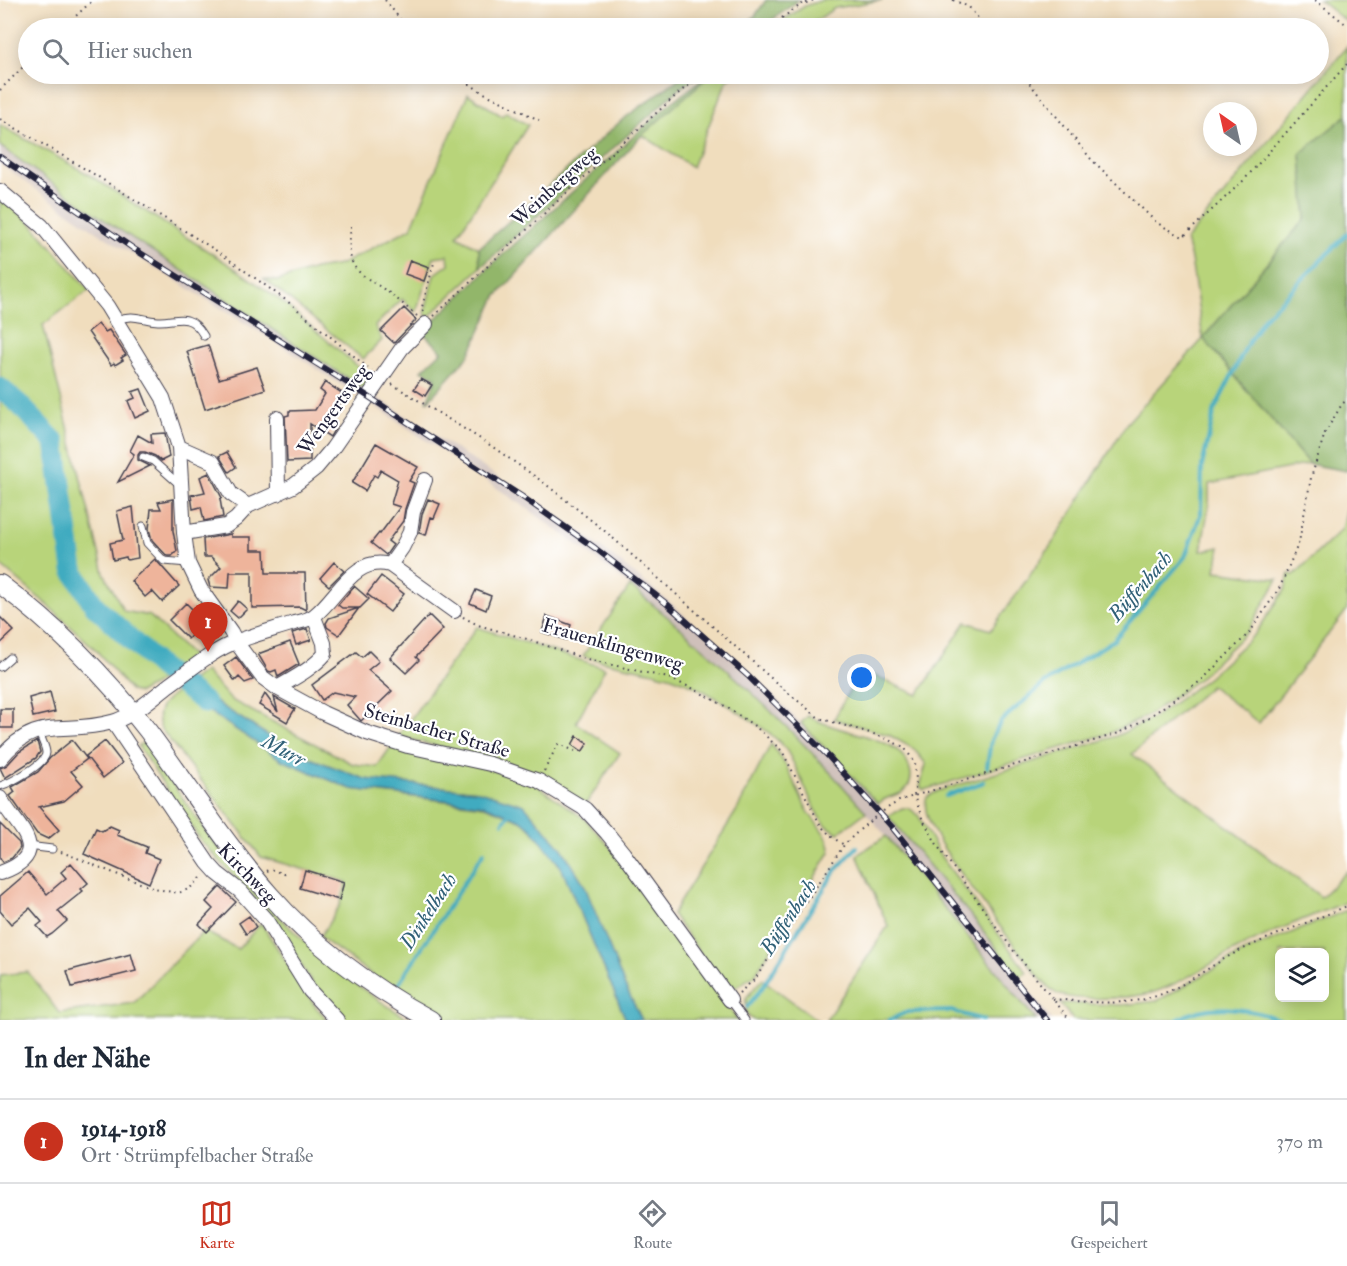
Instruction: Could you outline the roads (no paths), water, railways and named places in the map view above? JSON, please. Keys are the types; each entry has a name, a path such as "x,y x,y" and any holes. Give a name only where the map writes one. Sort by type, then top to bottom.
{"street":[{"name":"Steinbacher Straße","path":"0,191 42,226 116,320 162,398 179,447 183,533 188,563 201,590 262,677 277,688 323,713 367,733 408,746 490,764 539,781 585,809 607,833 730,1000"},
{"name":"Wengertsweg","path":"248,506 293,486 316,468 332,449 402,348 426,324"},
{"path":"277,418 278,494"},
{"path":"179,447 213,462 231,494 248,506 226,526 183,533"},
{"path":"390,565 410,532 413,512 425,480"},
{"path":"0,759 12,744 39,730 113,722 198,664 236,642 314,616 342,585 358,571 371,564 390,565 453,611"},
{"path":"0,584 56,629 132,711 199,804 270,896 309,934 357,973 406,1007 431,1020"},
{"path":"277,688 319,662 325,654 324,643 314,616"},
{"name":"Kirchweg","path":"113,722 212,867 240,891 266,920 310,991 337,1020"},
{"path":"0,798 27,836 28,846 27,853 16,867 0,873"}],"lane":[{"path":"116,320 126,316 140,316 157,321 184,318 193,322 204,336"},
{"path":"143,457 153,461 180,485"},
{"path":"143,526 147,543 164,561 188,563"},
{"path":"0,667 10,658"},
{"path":"0,786 40,764 45,758 46,753 39,730"},
{"path":"28,846 52,849"},
{"name":"Steinbacher Straße","path":"730,1000 745,1020"}],"water":[{"path":"190,682 209,698 294,752 365,779 479,791 524,805 561,847 584,884 624,984 642,1020 626,1020 561,867 532,829 521,820 484,805 351,789 282,760 178,691"}],"waterway":[{"name":"Büffenbach","path":"987,767 991,740 1001,721 1045,683 1114,640 1185,557 1201,513 1202,466 1215,409 1247,345 1264,318 1347,234"},
{"name":"Murr","path":"0,388 19,404 55,442 73,570 94,605 160,667 205,703"},
{"name":"Büffenbach","path":"946,796 984,782"},
{"name":"Dinkelbach","path":"503,823 511,811"},
{"name":"Büffenbach","path":"747,1007 762,988 835,871 857,847"},
{"name":"Dinkelbach","path":"397,986 484,852"},
{"path":"1177,1020 1189,1014 1215,1008 1256,1012 1281,1020"},
{"path":"889,1020 907,1012 951,1011 983,1020"}],"railway":[{"path":"0,157 134,249 349,384 521,496 595,548 667,604 748,676 829,757 892,827 1047,1020"}],"place":[{"name":"1914-1918","path":"208,652"}]}
